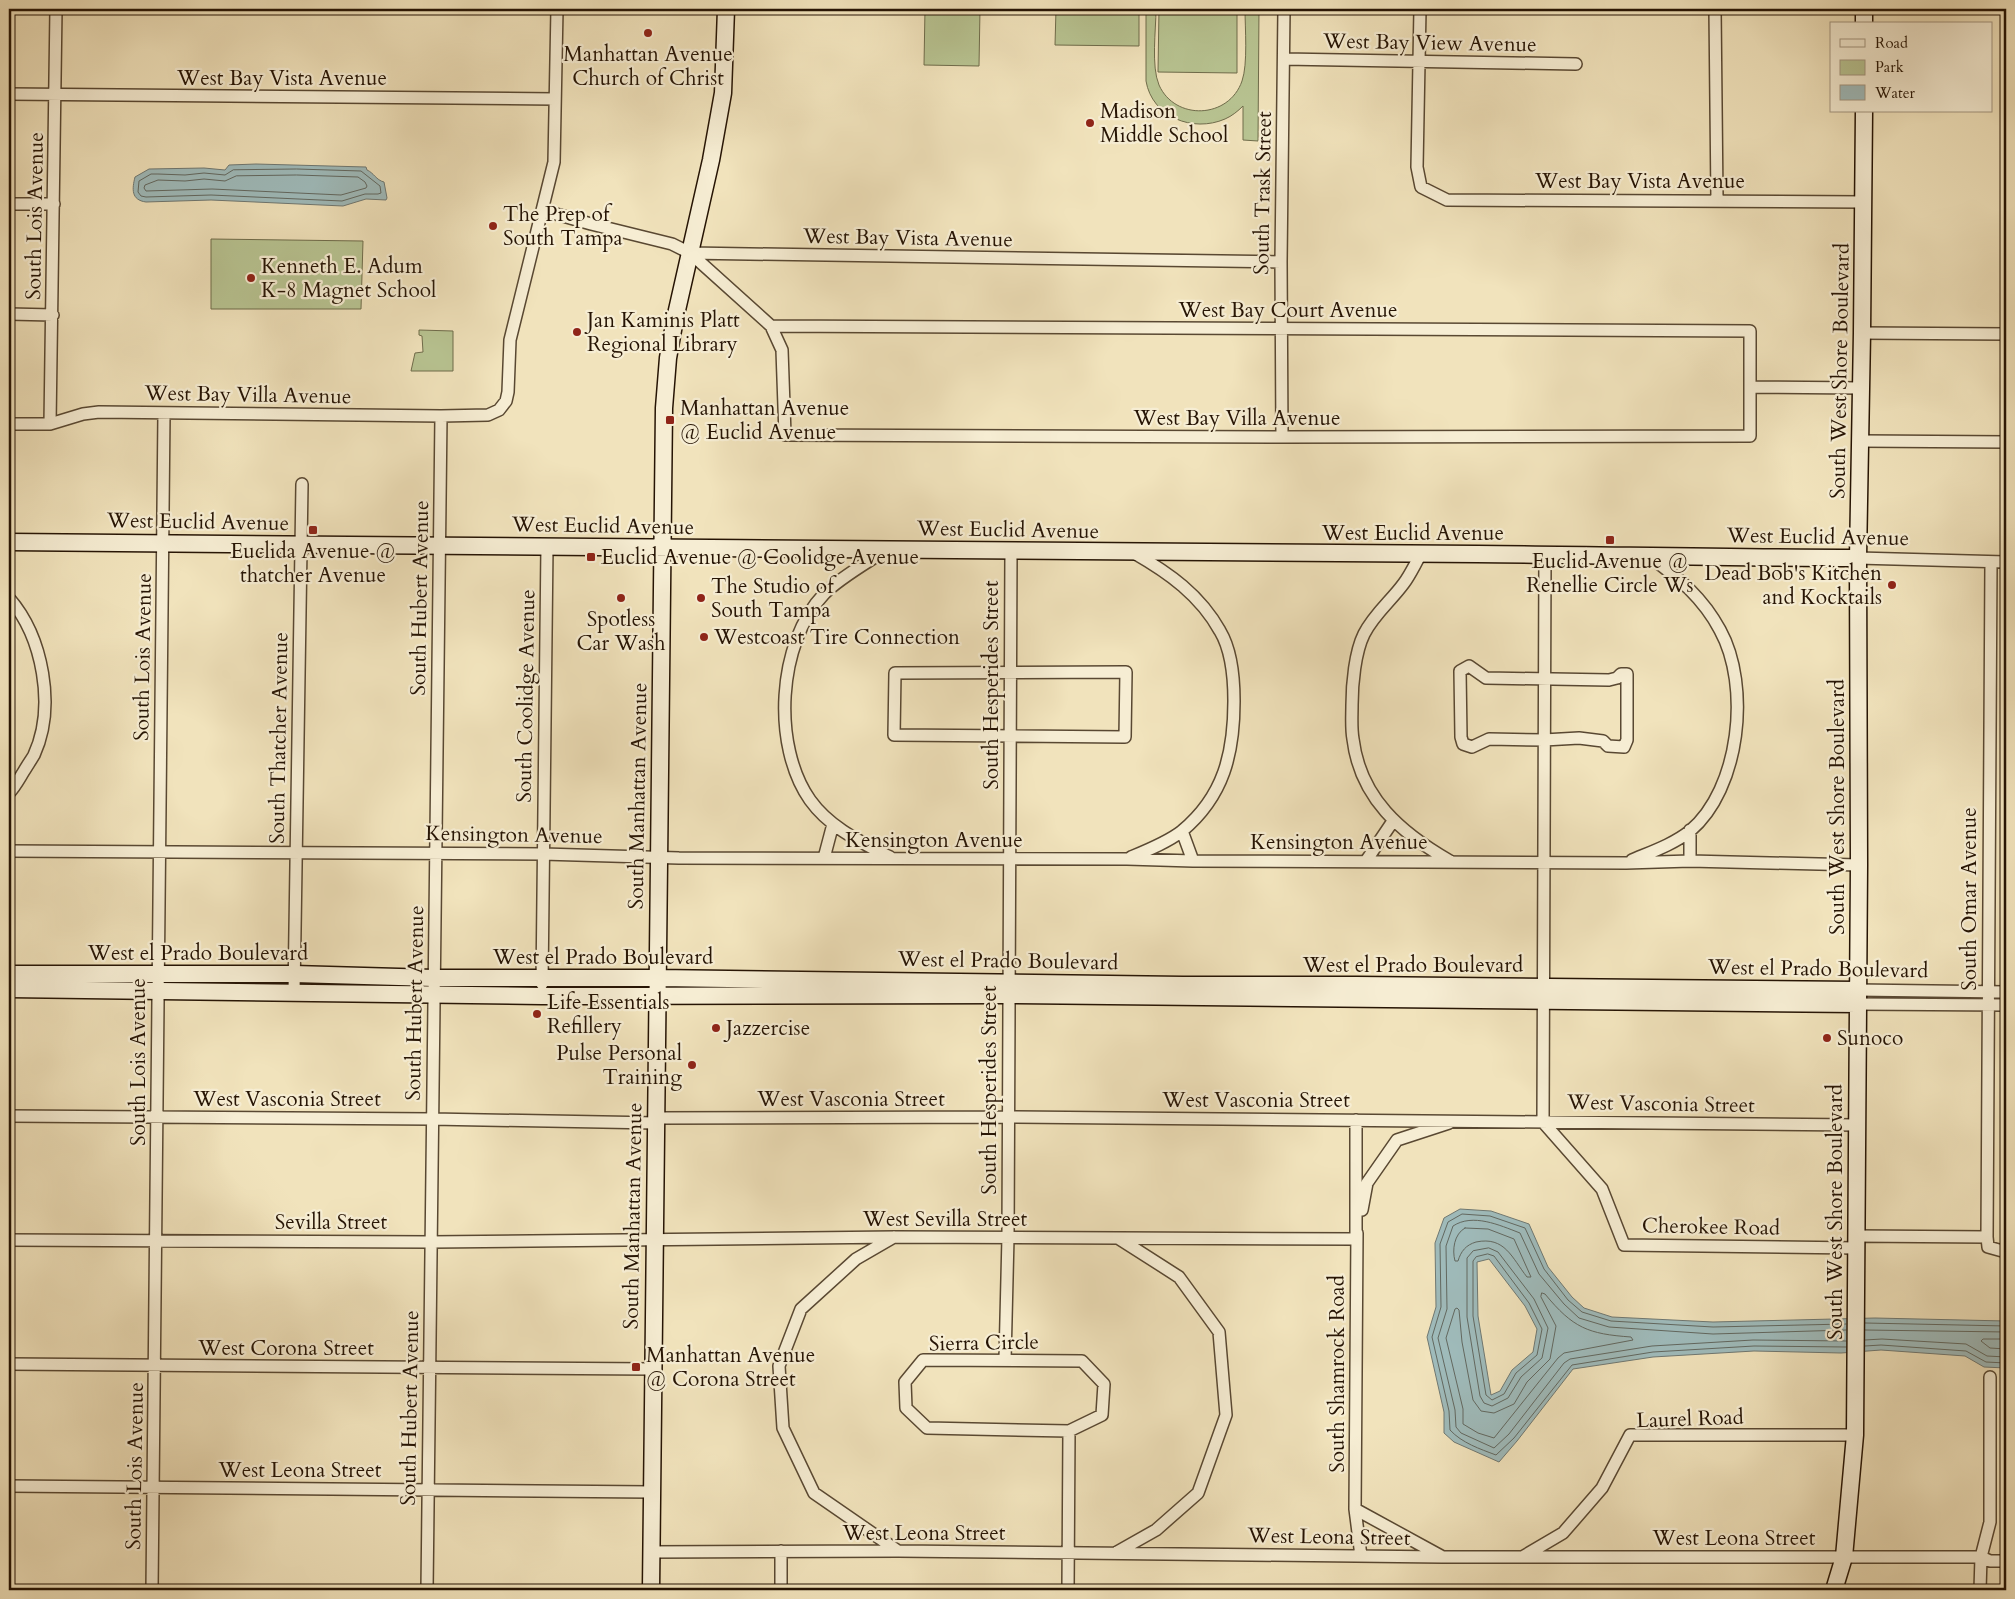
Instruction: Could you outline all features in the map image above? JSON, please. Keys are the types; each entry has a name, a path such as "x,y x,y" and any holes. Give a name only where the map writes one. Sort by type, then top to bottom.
{"street":[{"name":"South Lois Avenue","path":"50,424 56,9"},
{"path":"542,210 554,162 557,9"},
{"name":"South Manhattan Avenue","path":"650,1590 663,548 662,460 665,392 675,318 711,160 723,93 726,9"},
{"name":"South Trask Street","path":"1282,437 1281,262 1284,9"},
{"path":"1420,9 1420,61"},
{"path":"1714,9 1717,200"},
{"path":"1864,9 1864,22"},
{"name":"West Bay View Avenue","path":"1284,59 1576,64"},
{"name":"West Bay Vista Avenue","path":"1420,61 1417,167 1421,187 1447,200 1863,202"},
{"name":"West Bay Vista Avenue","path":"9,94 556,99"},
{"name":"South West Shore Boulevard","path":"1834,1590 1844,1557 1856,1435 1856,1125 1859,865 1858,558 1864,112"},
{"path":"9,204 54,204"},
{"name":"West Bay Vista Avenue","path":"542,210 672,244 690,253 1281,262"},
{"name":"West Bay Villa Avenue","path":"9,424 50,424 83,414 99,412 488,416 499,410 506,401 510,340 542,210"},
{"path":"690,253 771,326"},
{"path":"9,314 53,315"},
{"name":"West Bay Villa Avenue","path":"771,326 782,350 785,435 1750,436 1751,387"},
{"name":"West Bay Court Avenue","path":"771,326 1750,331 1751,387"},
{"path":"1862,333 2006,334"},
{"path":"1751,387 1860,388"},
{"name":"South Lois Avenue","path":"152,1590 164,413"},
{"name":"South Hubert Avenue","path":"427,1590 441,416"},
{"path":"1861,441 2006,442"},
{"name":"South Thatcher Avenue","path":"294,993 302,484"},
{"name":"West Euclid Avenue","path":"9,542 1858,558 2006,562"},
{"name":"South Coolidge Avenue","path":"542,996 547,546"},
{"path":"886,550 824,594 808,616 795,641 789,660 786,682 785,728 790,755 799,782 811,801 833,824 858,841 892,858"},
{"name":"South Hesperides Street","path":"1005,1360 1008,1237 1011,551"},
{"path":"1128,858 1152,848 1182,831 1203,808 1220,784 1229,759 1234,728 1234,688 1230,659 1221,632 1202,603 1169,573 1134,553"},
{"path":"1421,554 1404,583 1382,607 1364,635 1356,662 1352,693 1352,738 1357,762 1366,787 1393,821 1422,845 1451,862"},
{"path":"1543,1122 1545,555"},
{"path":"1626,863 1658,849 1690,830 1713,804 1726,780 1734,750 1737,717 1735,681 1730,653 1720,630 1698,598 1681,580 1650,557"},
{"name":"South Omar Avenue","path":"1986,1237 1991,562"},
{"path":"9,598 30,630 40,660 45,698 42,730 34,754 9,793"},
{"path":"1468,666 1486,678 1544,678 1609,680 1617,678 1621,674 1627,674 1627,740 1624,747 1608,746 1603,741 1593,739 1489,739 1472,747 1463,744 1461,737 1460,671 1468,666"},
{"path":"1126,672 1125,737 1010,735 894,735 895,674 1126,672"},
{"path":"1366,861 1393,821"},
{"path":"824,858 833,824"},
{"path":"1690,830 1690,862"},
{"path":"1182,831 1193,861"},
{"name":"Kensington Avenue","path":"9,851 435,853 658,857 1128,858 1193,861 1690,862 1859,865"},
{"name":"West el Prado Boulevard","path":"12,982 158,974 294,974 434,978 715,978 859,988"},
{"path":"600,978 601,996"},
{"path":"714,995 715,978"},
{"name":"West el Prado Boulevard","path":"12,982 157,991 434,995 714,995 859,988 1857,997 2006,1005"},
{"name":"West el Prado Boulevard","path":"1857,997 1987,991 2006,992"},
{"name":"West Vasconia Street","path":"9,1116 656,1120 1008,1117 1856,1125"},
{"name":"South Shamrock Road","path":"1356,1120 1355,1509 1360,1556"},
{"name":"South Shamrock Road","path":"1356,1239 1367,1183 1397,1140 1457,1120"},
{"name":"Cherokee Road","path":"1543,1122 1602,1189 1624,1244 1856,1242"},
{"path":"895,1237 856,1259 801,1309 779,1366 783,1428 814,1493 898,1551"},
{"name":"West Sevilla Street","path":"654,1239 1008,1237 1356,1239"},
{"path":"1856,1242 1986,1237 1988,1247 2006,1252"},
{"path":"1116,1553 1156,1530 1198,1493 1226,1415 1219,1332 1179,1277 1118,1238"},
{"name":"Sevilla Street","path":"9,1240 431,1242 654,1239"},
{"name":"Sierra Circle","path":"923,1360 1082,1361 1104,1384 1102,1415 1069,1431 927,1428 906,1408 905,1382 923,1360"},
{"name":"West Corona Street","path":"9,1364 652,1369"},
{"path":"1980,1590 1981,1557 1990,1522 1990,1377"},
{"path":"1068,1590 1069,1431"},
{"name":"Laurel Road","path":"1523,1557 1563,1533 1602,1488 1630,1435 1856,1435"},
{"name":"West Leona Street","path":"9,1486 651,1492"},
{"path":"1355,1509 1442,1557"},
{"path":"781,1551 781,1590"},
{"name":"West Leona Street","path":"651,1552 898,1551 1442,1557 1981,1557 1990,1561 2006,1561"}],"green space":[{"path":"925,9 980,9 979,66 924,65"},
{"path":"1056,9 1139,9 1139,46 1055,45"},
{"path":"1146,9 1156,9 1155,68 1159,85 1167,97 1177,105 1189,110 1202,111 1226,103 1235,94 1244,74 1246,46 1245,9 1259,9 1258,141 1243,140 1243,106 1225,119 1213,123 1200,124 1176,119 1165,113 1156,104 1150,94 1146,81"},
{"path":"1159,9 1237,9 1237,73 1158,72"},
{"path":"211,239 363,241 361,309 211,309"},
{"path":"419,330 453,331 453,371 411,371 415,353 423,352 422,336 419,335"}],"water":[{"path":"229,165 366,167 379,180 384,182 387,198 386,200 366,199 343,206 211,200 146,202 138,199 134,193 135,177 149,169 204,168 225,170"},
{"path":"1460,1209 1491,1211 1529,1224 1548,1267 1572,1297 1584,1308 1612,1317 1713,1322 1875,1318 2006,1321 2006,1368 1984,1367 1965,1356 1881,1350 1841,1353 1754,1351 1653,1357 1573,1369 1499,1462 1454,1442 1444,1433 1444,1412 1427,1337 1436,1307 1435,1243 1444,1218","holes":["1489,1259 1525,1306 1537,1329 1533,1352 1512,1370 1500,1391 1491,1395 1478,1316 1477,1262"]}],"place":[{"name":"Manhattan Avenue Church of Christ","path":"648,33"},
{"name":"Madison Middle School","path":"1090,123"},
{"name":"The Prep of South Tampa","path":"493,226"},
{"name":"Kenneth E. Adum K-8 Magnet School","path":"251,278"},
{"name":"Jan Kaminis Platt Regional Library","path":"577,332"},
{"name":"Manhattan Avenue @ Euclid Avenue","path":"670,420"},
{"name":"Euclida Avenue @ thatcher Avenue","path":"313,530"},
{"name":"Euclid Avenue @ Renellie Circle Ws","path":"1610,540"},
{"name":"Euclid Avenue @ Coolidge Avenue","path":"591,557"},
{"name":"Dead Bob's Kitchen and Kocktails","path":"1892,585"},
{"name":"Spotless Car Wash","path":"621,598"},
{"name":"The Studio of South Tampa","path":"701,598"},
{"name":"Westcoast Tire Connection","path":"704,637"},
{"name":"Life Essentials Refillery","path":"537,1014"},
{"name":"Jazzercise","path":"716,1028"},
{"name":"Sunoco","path":"1827,1038"},
{"name":"Pulse Personal Training","path":"692,1065"},
{"name":"Manhattan Avenue @ Corona Street","path":"636,1367"}]}
